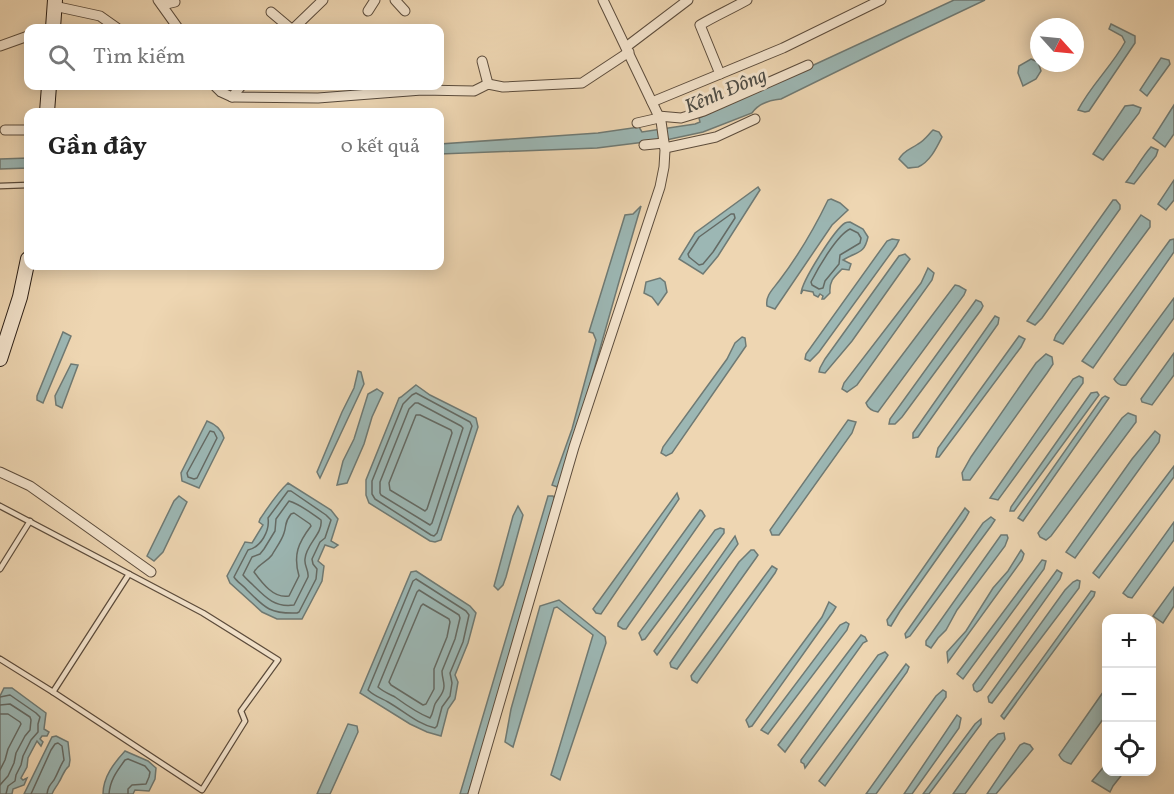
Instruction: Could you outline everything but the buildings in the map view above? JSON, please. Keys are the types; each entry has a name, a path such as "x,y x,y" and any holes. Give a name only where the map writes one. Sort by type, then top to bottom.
{"main road":[{"path":"52,24 55,3"},
{"path":"47,108 49,90"},
{"path":"0,359 20,297 26,270"}],"street":[{"path":"296,24 323,0"},
{"path":"368,11 375,0"},
{"path":"395,0 405,11"},
{"path":"473,794 574,447 660,187 664,168 665,145 659,118 603,0"},
{"path":"219,90 232,97 318,98 422,90 474,90 488,84 503,87 582,83 688,0"},
{"path":"720,75 700,25 747,0"},
{"path":"652,102 783,48 881,0"},
{"path":"160,3 175,2"},
{"path":"55,3 100,16 111,24"},
{"path":"160,3 175,24"},
{"path":"271,12 287,24"},
{"path":"0,46 24,37"},
{"path":"482,61 488,84"},
{"path":"637,123 659,118 681,118 704,111 808,65"},
{"path":"232,97 238,90"},
{"path":"644,145 665,145 716,137 755,119"},
{"path":"5,129 24,130"},
{"path":"0,472 30,486 151,572"}],"lane":[{"path":"0,186 24,185"},
{"path":"0,506 203,613 278,660 241,711 245,721 202,790 0,659"},
{"path":"0,569 30,522"},
{"path":"53,692 129,574"}],"water":[{"path":"954,0 985,0 781,99 765,103 752,113 703,132 657,142 597,148 444,154 444,144 598,133 639,127 642,132 695,124 700,122 699,118"},
{"path":"1111,24 1135,36 1135,43 1089,111 1078,110 1125,42 1122,36 1109,29"},
{"path":"1161,58 1169,60 1170,64 1147,96 1140,90"},
{"path":"1030,60 1030,72 1040,72 1036,79 1023,86 1018,73 1019,66"},
{"path":"1133,105 1141,108 1139,113 1103,160 1093,154 1125,106"},
{"path":"1174,105 1174,134 1165,147 1153,138"},
{"path":"933,130 939,132 942,137 933,154 922,165 908,168 899,159"},
{"path":"1151,147 1158,150 1156,156 1134,184 1126,182 1144,156"},
{"path":"24,158 24,168 0,169 0,159"},
{"path":"1174,180 1174,200 1166,210 1158,204"},
{"path":"758,187 760,190 718,256 703,274 679,259 695,233"},
{"path":"831,199 848,210 832,225 775,309 767,306 770,293 799,252 828,200"},
{"path":"1113,200 1120,205 1120,209 1042,318 1035,325 1027,321"},
{"path":"641,206 560,488 552,485 572,429 596,340 593,333 589,332 625,215 633,214"},
{"path":"1141,215 1150,221 1150,227 1063,344 1054,340 1056,335"},
{"path":"850,222 863,229 868,237 862,250 843,260 851,264 849,270 842,269 834,277 830,285 830,293 824,299 820,294 818,297 813,292 803,290 801,294 806,279 827,245 840,227"},
{"path":"1174,239 1174,252 1093,368 1082,361 1170,240"},
{"path":"899,240 896,246 819,352 810,361 805,359 806,354 887,241"},
{"path":"905,254 910,259 852,341 825,373 819,372 825,359 899,256"},
{"path":"928,268 934,273 932,280 857,385 847,392 842,389 844,383 921,283"},
{"path":"660,278 665,282 667,292 658,305 652,297 644,293 646,282"},
{"path":"955,285 966,290 964,295 878,412 870,409 866,403"},
{"path":"1174,298 1174,318 1126,385 1119,384 1114,379"},
{"path":"976,300 983,306 981,310 902,417 895,424 889,424 890,419"},
{"path":"995,316 999,318 998,324 918,437 913,438 913,433"},
{"path":"63,332 71,336 43,403 37,400 37,396"},
{"path":"1019,336 1025,339 1021,347 939,457 936,457 938,448"},
{"path":"742,337 745,338 746,346 672,453 666,456 661,453 663,447 727,359 735,343"},
{"path":"1174,353 1174,375 1152,405 1142,402 1141,399"},
{"path":"1046,354 1052,357 1053,364 970,480 963,480 962,473 971,457 1036,363"},
{"path":"71,364 78,365 62,408 56,405 55,396"},
{"path":"358,371 361,372 364,384 320,478 317,472 354,388"},
{"path":"1079,376 1083,378 1083,383 998,500 990,498 1073,379"},
{"path":"416,385 430,395 476,418 478,427 441,540 435,542 369,503 366,495 366,480 399,398"},
{"path":"377,389 383,393 372,417 364,444 347,483 337,485 343,461 354,439 368,394"},
{"path":"1097,392 1099,395 1014,511 1010,511 1091,393"},
{"path":"1105,396 1109,398 1023,521 1018,518 1102,398"},
{"path":"1128,413 1136,416 1136,422 1051,536 1046,540 1040,537 1038,533 1122,418"},
{"path":"848,420 856,422 852,433 779,535 772,535 770,530"},
{"path":"207,421 222,432 224,438 199,488 182,481 181,473"},
{"path":"1155,431 1160,435 1159,442 1075,558 1066,552 1132,459"},
{"path":"1174,466 1174,477 1099,578 1093,573"},
{"path":"288,483 331,510 338,519 331,541 338,545 334,548 325,545 318,561 324,566 322,581 302,619 277,619 262,612 230,583 227,576 245,542 252,543 263,525 259,522 260,519"},
{"path":"677,493 679,499 601,614 596,613 593,609"},
{"path":"179,496 187,502 163,552 154,561 147,556 174,501"},
{"path":"548,496 553,496 555,499 493,716 468,794 460,794"},
{"path":"518,506 523,515 506,577 498,590 494,586 513,516"},
{"path":"965,508 969,512 965,519 891,626 888,625 887,620"},
{"path":"700,510 705,516 626,629 618,626 618,623"},
{"path":"991,517 995,520 991,526 910,636 906,638 905,634 983,523"},
{"path":"1174,522 1174,540 1132,598 1128,597 1123,593"},
{"path":"724,529 724,533 642,640 639,633 715,530"},
{"path":"1001,535 1007,535 1005,546 957,610 946,630 931,648 926,645 926,641"},
{"path":"735,536 738,544 657,655 654,651"},
{"path":"751,550 758,555 756,558 677,669 671,667 670,663 739,562"},
{"path":"1021,550 1024,554 1022,560 948,662 947,652 966,631 993,588 1008,571"},
{"path":"1042,560 1046,561 1044,569 963,679 957,674"},
{"path":"772,566 777,569 775,573 697,683 692,680 691,676"},
{"path":"1057,570 1062,573 1060,579 981,690 977,692 974,690 973,685"},
{"path":"416,571 470,606 476,613 468,643 455,675 458,682 455,699 448,709 441,736 410,724 360,693 411,572"},
{"path":"1077,580 1080,581 1079,588 992,703 989,702 988,697 1065,590"},
{"path":"1174,587 1174,606 1163,623 1154,614"},
{"path":"1091,591 1095,592 1094,596 1004,719 1001,716"},
{"path":"559,600 605,637 606,643 560,780 551,775 593,635 557,607 554,608 513,747 505,742 511,709 540,606"},
{"path":"829,602 836,607 833,612 752,726 749,727 746,720 822,617"},
{"path":"846,622 849,624 847,630 768,734 761,730 840,625"},
{"path":"861,635 867,641 863,643 785,752 778,745"},
{"path":"885,652 888,655 885,660 805,768 801,760 878,655"},
{"path":"906,664 909,667 907,672 825,786 819,781"},
{"path":"4,688 12,688 46,713 44,729 49,732 47,736 42,736 40,739 43,742 41,746 37,741 28,758 27,767 21,778 23,780 27,778 24,785 13,789 12,794 0,794 0,696"},
{"path":"943,690 946,692 946,697 876,794 866,794 936,696"},
{"path":"1102,694 1102,721 1071,764 1061,759 1059,755"},
{"path":"957,715 961,718 959,728 912,794 904,794"},
{"path":"981,719 981,724 929,794 923,794 975,724"},
{"path":"348,724 357,726 358,732 330,794 317,794"},
{"path":"1004,733 1005,739 965,794 953,794 990,741 998,734"},
{"path":"56,736 68,742 69,766 52,794 24,794 52,737"},
{"path":"1024,743 1033,749 996,794 987,794 1020,745"},
{"path":"125,751 148,761 156,768 155,779 149,791 135,790 133,794 103,794 107,776"},
{"path":"1102,769 1102,776 1121,776 1110,792 1092,781"}],"water label":[{"name":"Kênh Đông","path":"726,92"}]}
